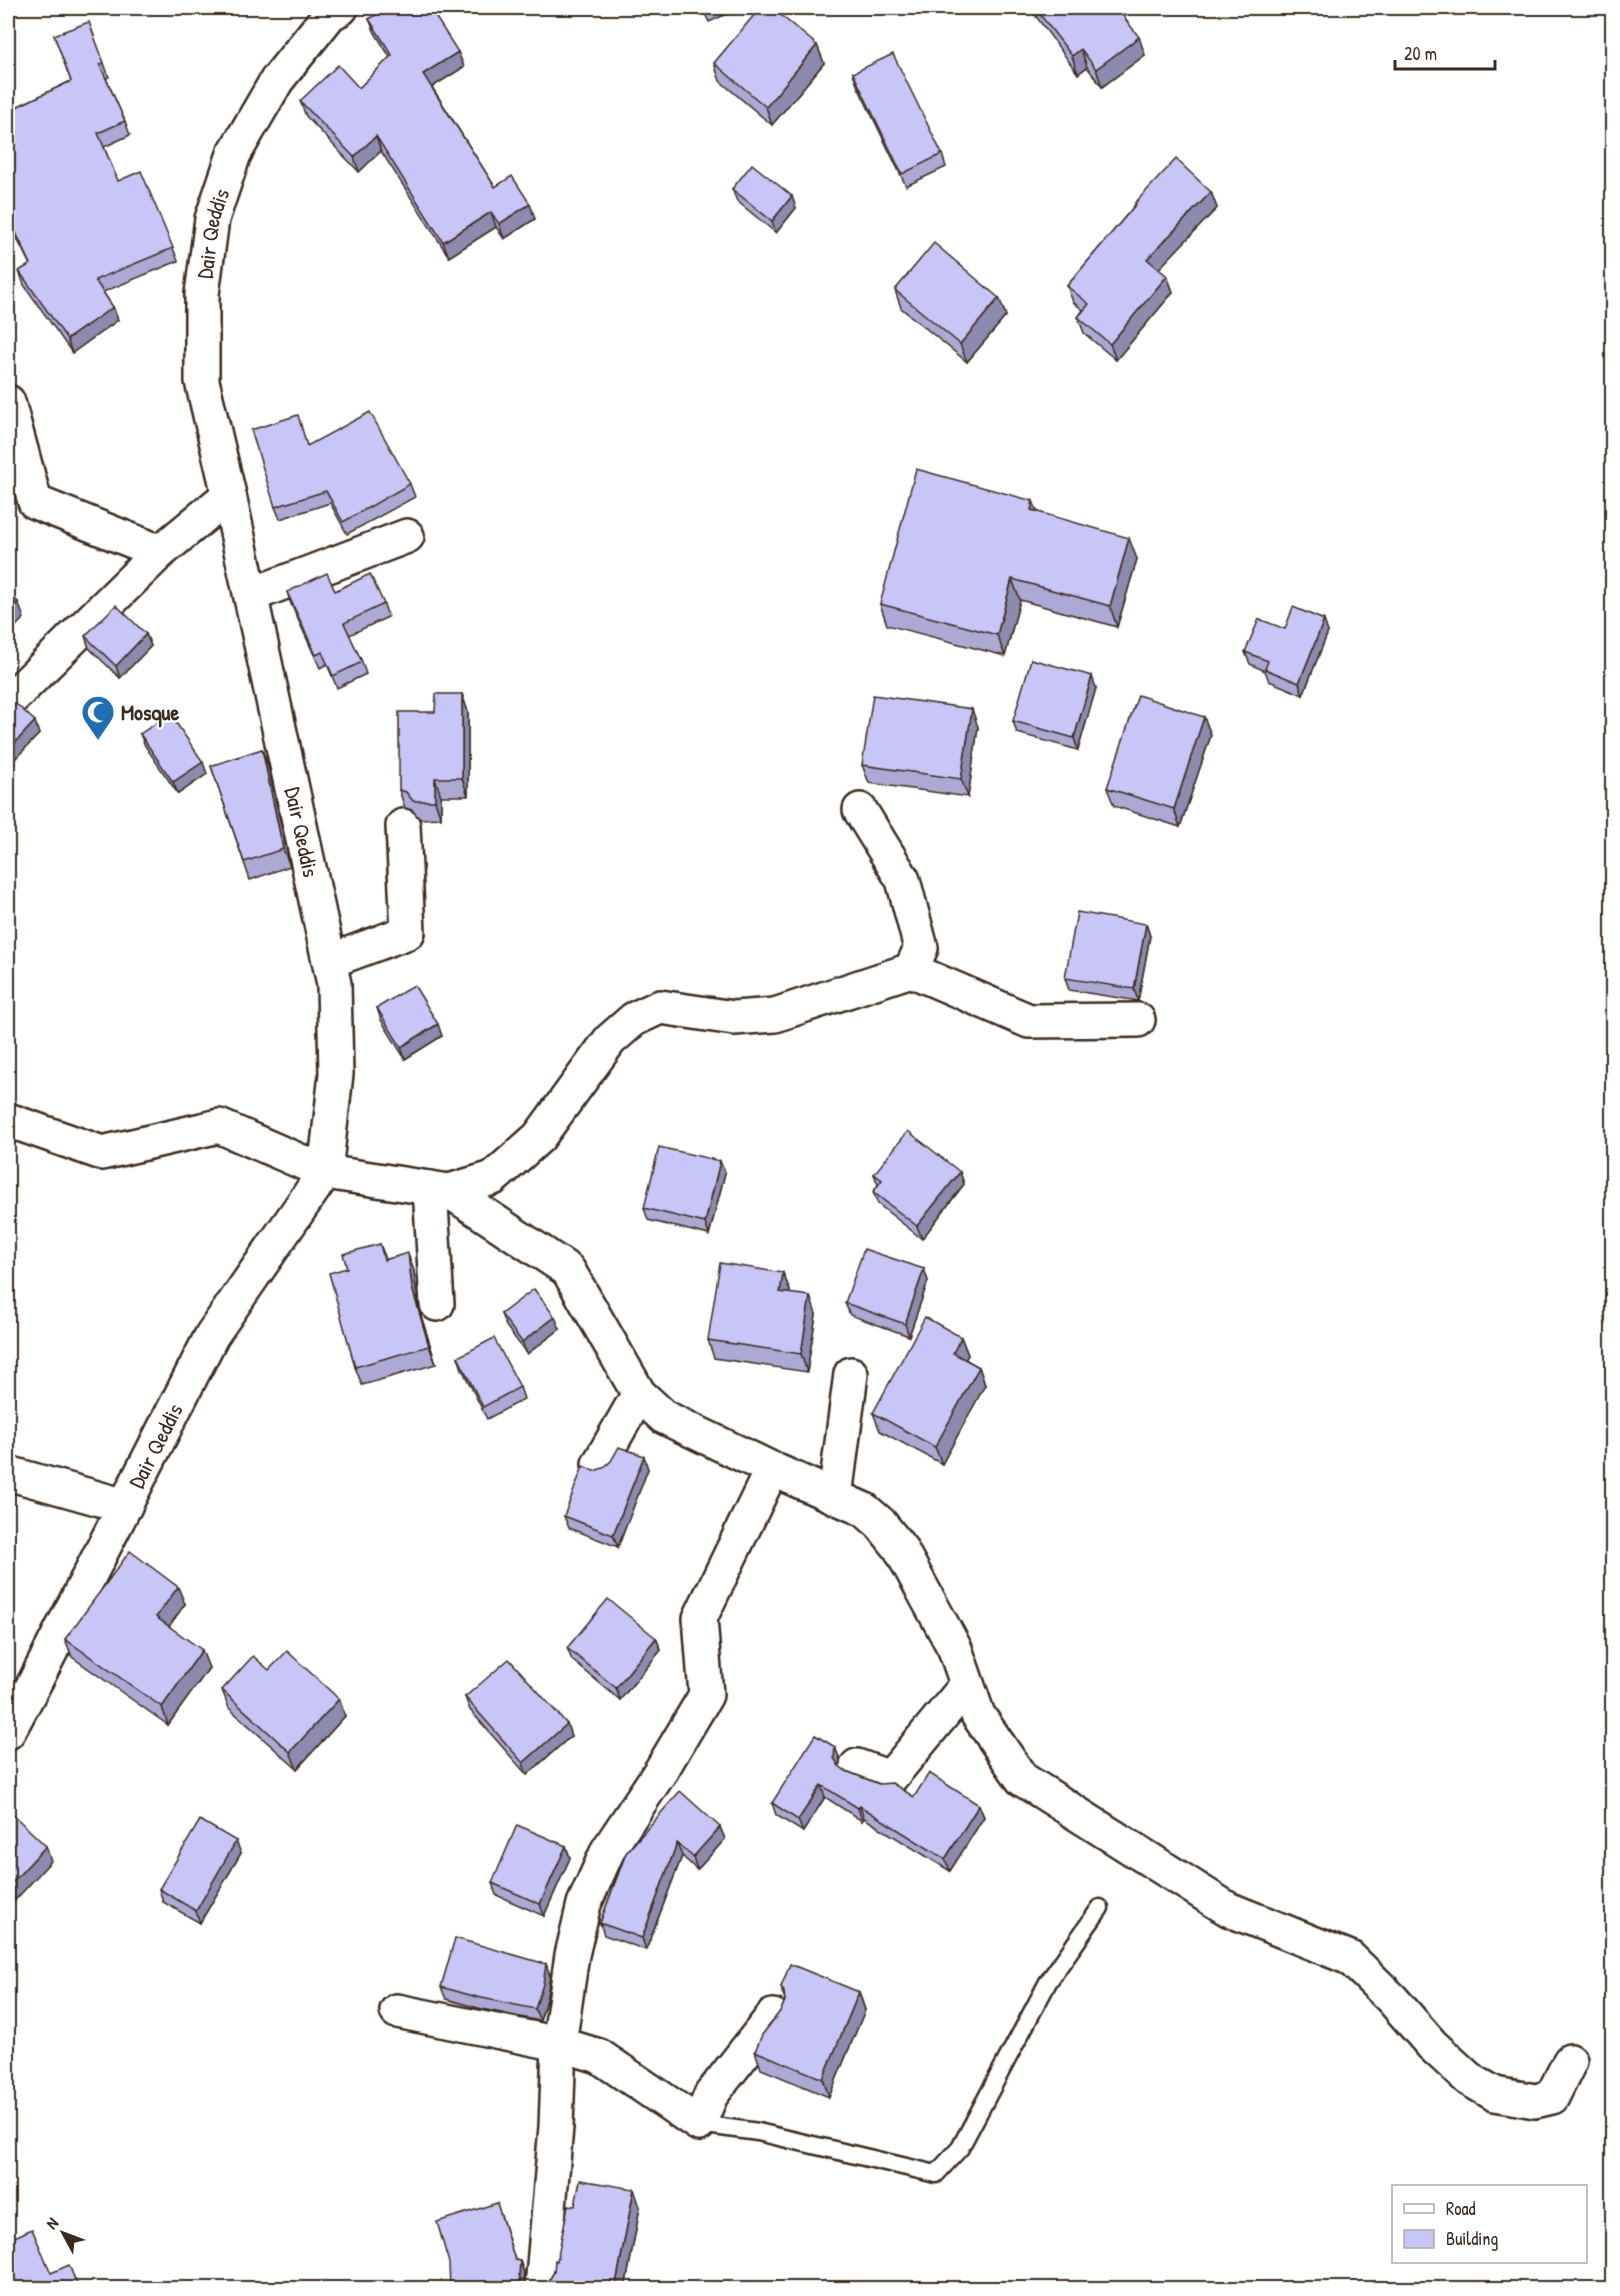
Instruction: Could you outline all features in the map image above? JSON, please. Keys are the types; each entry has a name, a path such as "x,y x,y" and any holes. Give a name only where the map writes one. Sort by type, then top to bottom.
{"street":[{"name":"Dair Qeddis","path":"8,1732 212,1335 325,1172 336,1074 334,984 230,495 202,381 201,294 212,219 234,154 277,80 330,14 340,8"},
{"path":"8,402 35,502 160,552"},
{"path":"8,702 160,552 230,495"},
{"path":"251,595 407,537"},
{"path":"860,810 903,880 921,948 911,970"},
{"path":"330,961 408,932 404,826"},
{"path":"8,1120 102,1153 219,1126 325,1172 440,1190 493,1178 539,1137 610,1040 634,1019 660,1007 734,1018 775,1015 911,970 1029,1021 1138,1020"},
{"path":"437,1304 440,1190"},
{"path":"440,1190 568,1270 639,1394 664,1417 772,1469 865,1510 880,1523 900,1548 955,1649 978,1715 1022,1779 1228,1910 1350,1958 1392,1999 1432,2045 1469,2079 1495,2094 1535,2101 1551,2097 1570,2061"},
{"path":"835,1497 851,1374"},
{"path":"599,1464 639,1394"},
{"path":"542,2289 556,2127 559,2044 572,1955 584,1904 608,1850 662,1769 706,1695 700,1618 772,1469"},
{"path":"8,1473 125,1506"},
{"path":"857,1766 890,1778 967,1685"},
{"path":"397,2011 559,2044 599,2056 699,2124 711,2095 773,2016"}],"lane":[{"path":"699,2124 758,2132 936,2174 960,2148 1048,1982 1100,1908"}],"building":[{"path":"387,8 430,8 458,52 423,74 495,187 512,176 530,204 499,224 491,212 443,242 376,136 354,157 300,101 338,65 359,88 392,55 369,19"},
{"path":"760,8 772,8 817,45 766,107 714,63"},
{"path":"1035,8 1117,8 1139,37 1096,69 1081,49 1072,56"},
{"path":"89,22 104,63 100,65 125,121 98,133 118,181 141,171 173,248 95,280 113,307 67,339 19,271 31,264 8,216 8,111 71,81 54,35"},
{"path":"893,54 942,154 902,174 853,73"},
{"path":"1176,159 1211,192 1147,259 1167,276 1110,344 1078,317 1089,304 1067,286 1135,203"},
{"path":"752,164 792,196 772,221 732,189"},
{"path":"934,243 999,298 960,344 895,290"},
{"path":"370,412 410,484 343,522 326,491 275,507 251,430 298,415 307,446"},
{"path":"916,469 1033,501 1031,510 1129,538 1110,606 1012,579 997,635 880,604"},
{"path":"327,573 335,591 370,574 384,604 344,623 362,662 333,676 322,652 316,655 287,592"},
{"path":"8,592 18,602 8,612"},
{"path":"116,605 146,634 116,666 85,636"},
{"path":"1293,607 1324,620 1299,683 1265,669 1268,661 1245,652 1259,619 1285,629"},
{"path":"1031,659 1092,676 1074,738 1013,721"},
{"path":"436,694 462,694 462,778 435,778 435,801 413,801 406,792 399,790 399,712 435,712"},
{"path":"873,695 972,709 961,779 862,765"},
{"path":"1138,695 1204,717 1174,809 1107,788"},
{"path":"16,704 35,721 12,746 8,742 8,708"},
{"path":"170,714 203,762 173,782 140,734"},
{"path":"262,749 283,849 244,862 211,766"},
{"path":"1077,912 1146,924 1134,989 1065,978"},
{"path":"414,985 438,1024 401,1047 377,1008"},
{"path":"908,1131 960,1172 917,1226 873,1192 882,1180 874,1174"},
{"path":"659,1147 720,1161 705,1223 644,1208"},
{"path":"380,1244 384,1260 408,1253 412,1288 429,1346 355,1367 329,1273 347,1268 343,1254"},
{"path":"864,1249 924,1269 905,1324 845,1303"},
{"path":"720,1263 783,1273 780,1292 810,1296 801,1354 708,1340"},
{"path":"534,1289 555,1317 522,1342 501,1314"},
{"path":"925,1317 961,1337 953,1353 979,1367 935,1447 873,1413"},
{"path":"494,1338 520,1387 483,1407 458,1357"},
{"path":"619,1447 644,1456 613,1535 564,1516 583,1466 594,1471 603,1468 611,1461"},
{"path":"130,1551 178,1587 156,1617 202,1650 162,1707 65,1639"},
{"path":"608,1599 656,1638 616,1688 567,1648"},
{"path":"287,1651 339,1699 290,1752 222,1690 253,1656 269,1670"},
{"path":"509,1659 567,1724 523,1763 465,1697"},
{"path":"815,1735 835,1747 834,1758 846,1771 879,1784 892,1783 914,1797 929,1773 979,1805 945,1859 860,1806 858,1808 821,1785 798,1820 772,1803"},
{"path":"680,1791 720,1827 693,1857 677,1843 642,1938 600,1923 626,1853"},
{"path":"8,1810 46,1846 8,1887"},
{"path":"200,1820 236,1841 196,1911 159,1889"},
{"path":"517,1825 566,1846 540,1904 492,1883"},
{"path":"455,1938 546,1964 543,1984 535,2009 441,1987"},
{"path":"790,1964 859,1992 823,2079 755,2051 762,2035 785,2001 781,1987"},
{"path":"580,2180 634,2189 615,2289 572,2289 547,2284 554,2272 555,2260 557,2261 568,2205 575,2206"},
{"path":"497,2203 515,2260 520,2261 521,2285 510,2283 510,2289 450,2289 449,2263 437,2222"},
{"path":"32,2229 51,2273 69,2265 79,2289 8,2289 8,2240"}],"place":[{"name":"Mosque","path":"98,741"}]}
